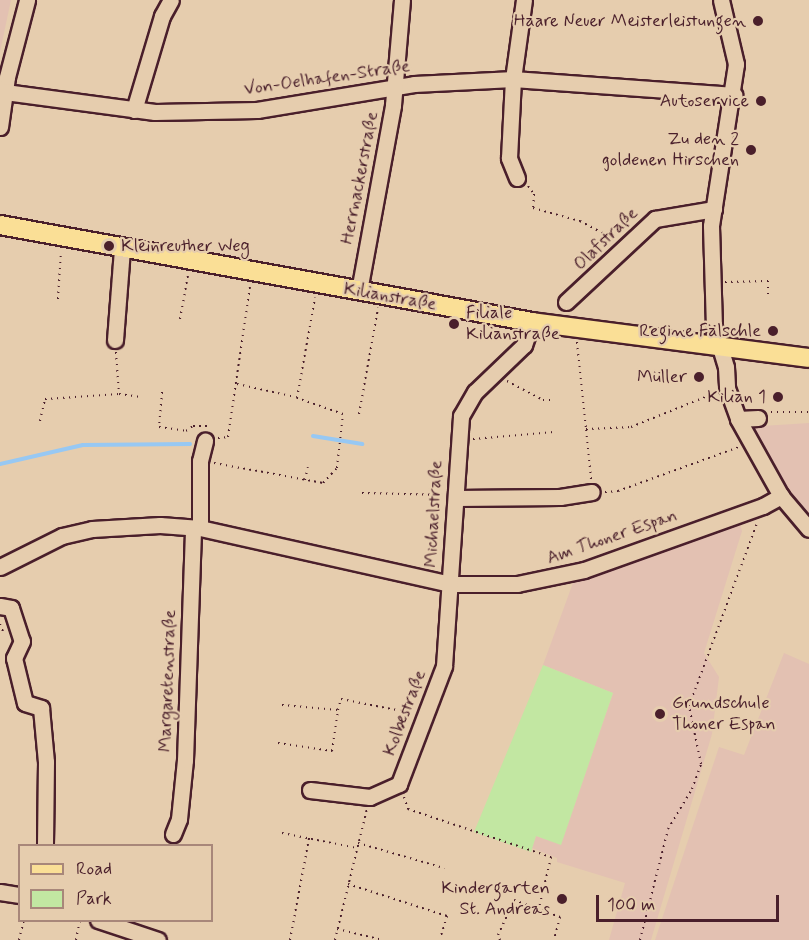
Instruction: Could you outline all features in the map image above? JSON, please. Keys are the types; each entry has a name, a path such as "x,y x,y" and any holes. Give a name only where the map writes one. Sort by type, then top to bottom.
{"main road":[{"name":"Kilianstraße","path":"0,225 532,322 809,358"},
{"name":"Kilianstraße","path":"782,354 809,353"}],"street":[{"path":"0,127 5,92 27,0"},
{"path":"134,110 162,15 171,0"},
{"name":"Herrnackerstraße","path":"359,291 395,89 402,0"},
{"path":"517,178 509,158 513,79 524,0"},
{"path":"721,0 735,47 734,95 714,209 714,327 727,388 738,419 781,496 809,528"},
{"name":"Von-Oelhafen-Straße","path":"5,92 134,110 256,110 395,89 414,84 513,79 734,95"},
{"name":"Olafstraße","path":"566,302 655,219 714,209"},
{"path":"115,340 122,249"},
{"name":"Michaelstraße","path":"0,567 54,539 92,529 160,525 196,528 450,584 456,498 457,440 462,416 476,392 524,345 532,322"},
{"path":"738,419 758,415"},
{"path":"196,528 200,460 206,433"},
{"path":"456,498 560,497 592,492"},
{"name":"Am Thoner Espan","path":"450,584 542,581 763,506 781,496"},
{"name":"Margaretenstraße","path":"173,834 179,819 185,760 196,528"},
{"name":"Kolbestraße","path":"399,784 444,666 450,584"},
{"path":"0,606 11,608 22,641 14,658 25,703 41,708 46,762 45,844"},
{"path":"310,790 370,797 399,784"},
{"path":"0,892 18,895"},
{"path":"101,922 158,940"}],"path":[{"path":"517,178 534,194 533,208 580,221 626,247"},
{"path":"58,299 62,236"},
{"path":"180,319 190,261"},
{"path":"162,392 159,427 186,431 193,426 206,433 228,437 252,272"},
{"path":"713,282 768,281 768,298"},
{"path":"297,398 318,284"},
{"path":"359,414 380,295"},
{"path":"576,329 592,492 618,491 750,443"},
{"path":"115,340 119,394"},
{"path":"494,374 543,400 550,400"},
{"path":"200,460 322,483 337,468 344,414 297,398 237,384"},
{"path":"586,429 631,427 665,416 727,388"},
{"path":"40,421 45,399 119,394 141,397"},
{"path":"758,415 809,412"},
{"path":"457,440 554,432"},
{"path":"305,480 308,467"},
{"path":"362,494 456,498"},
{"path":"640,940 668,830 692,789 701,764 689,706 763,506"},
{"path":"278,743 332,751 341,699 426,716"},
{"path":"282,705 338,710"},
{"path":"399,784 408,809 551,857 538,912"},
{"path":"334,940 370,797"},
{"path":"282,833 357,848"},
{"path":"290,940 309,838"},
{"path":"358,843 444,868"},
{"path":"348,884 447,916 441,936"},
{"path":"500,940 498,935 514,900 538,912 560,917 554,940"},
{"path":"19,940 24,922"},
{"path":"76,940 80,922"},
{"path":"337,929 382,940"}],"shaded area":[{"path":"0,0 11,0 0,52"},
{"path":"809,423 809,521 776,477 748,427"},
{"name":"Grundschule Thoner Espan","path":"739,521 742,531 704,653 719,677 712,734 651,940 609,940 625,883 557,862 557,858 532,848 536,836 561,844 613,693 543,665 574,580"},
{"path":"784,653 809,664 809,940 655,940 719,747 744,755"}],"green space":[{"path":"543,665 613,693 561,845 536,836 531,852 474,832"}],"waterway":[{"path":"313,436 362,444"},
{"path":"0,464 83,445 190,444"}],"place":[{"name":"Haare Neuer Meisterleistungen","path":"758,21"},
{"name":"Autoservice","path":"761,101"},
{"name":"Zu den 2 goldenen Hirschen","path":"751,150"},
{"name":"Kleinreuther Weg","path":"109,246"},
{"name":"Filiale Kilianstraße","path":"454,324"},
{"name":"Regine Fälschle","path":"773,331"},
{"name":"Müller","path":"699,377"},
{"name":"Kilian 1","path":"778,397"},
{"name":"Grundschule Thoner Espan","path":"660,714"},
{"name":"Kindergarten St. Andreas","path":"562,899"}]}
